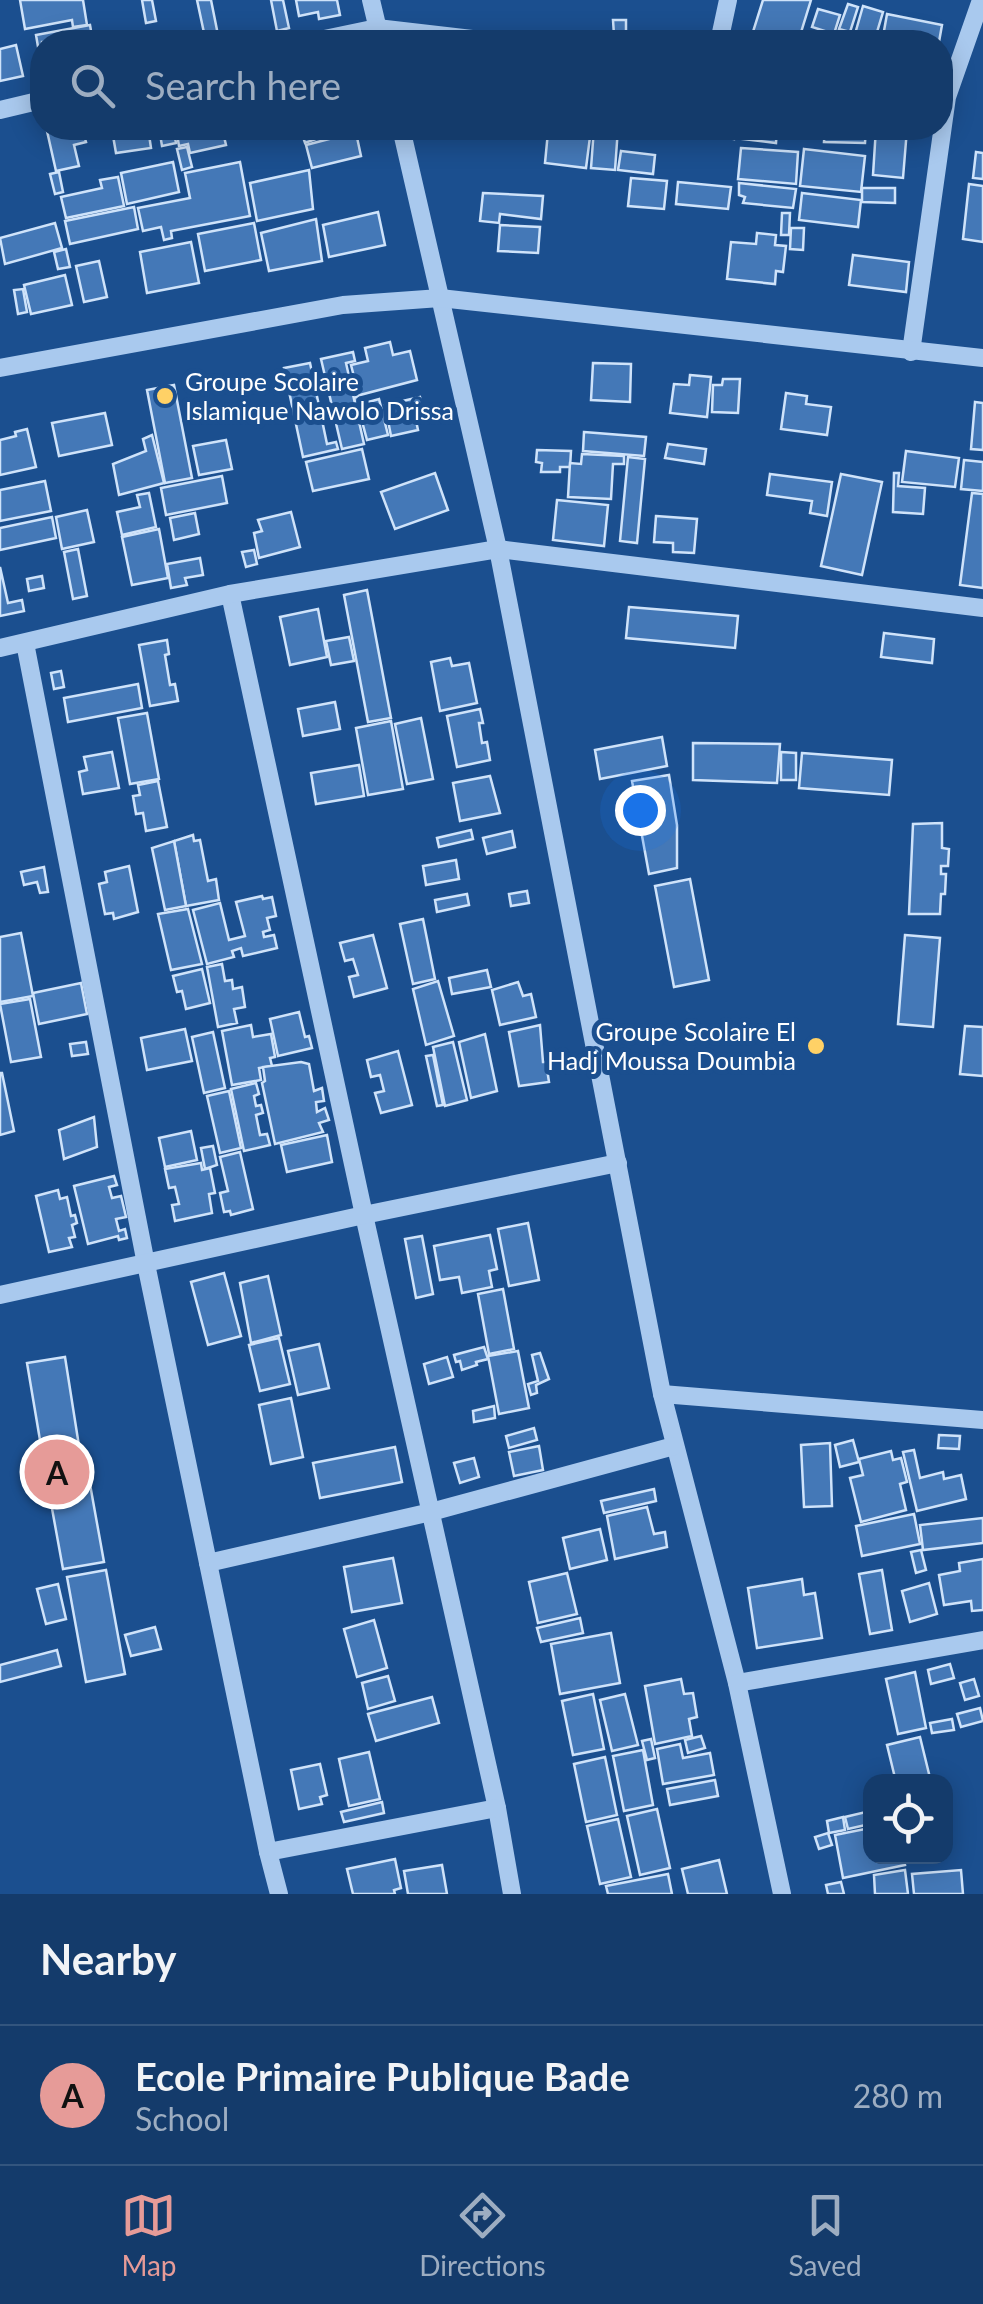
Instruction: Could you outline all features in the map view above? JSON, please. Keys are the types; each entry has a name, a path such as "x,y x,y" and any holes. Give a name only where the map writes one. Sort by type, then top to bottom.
{"street":[{"path":"371,0 378,30"},
{"path":"722,30 728,0"},
{"path":"953,73 981,0"},
{"path":"0,110 30,103"},
{"path":"403,140 498,549 662,1394 737,1683 782,1894"},
{"path":"911,352 938,140"},
{"path":"0,368 343,305 440,298 983,358"},
{"path":"0,648 230,594 498,549 983,608"},
{"path":"230,594 497,1808 512,1894"},
{"path":"25,643 146,1264 279,1894"},
{"path":"0,1295 618,1163"},
{"path":"662,1394 983,1420"},
{"path":"208,1563 431,1512 674,1446"},
{"path":"737,1683 983,1640"},
{"path":"268,1852 497,1808"}],"building":[{"path":"20,0 83,0 87,25 73,27 72,20 25,29"},
{"path":"142,0 152,0 156,21 146,23"},
{"path":"197,0 211,0 217,30 203,30"},
{"path":"271,0 283,0 289,28 277,30"},
{"path":"296,0 337,0 340,15 319,19 318,12 299,16"},
{"path":"763,0 811,0 802,30 754,30"},
{"path":"848,4 858,7 851,30 839,29"},
{"path":"863,6 883,12 878,30 856,30"},
{"path":"818,9 840,15 835,30 812,27"},
{"path":"887,14 942,25 941,30 884,30"},
{"path":"613,20 626,20 626,30 614,30"},
{"path":"90,25 91,30 63,30"},
{"path":"16,45 23,76 0,81 0,49"},
{"path":"49,140 85,140 74,145 79,166 56,171"},
{"path":"114,140 150,140 151,148 116,153"},
{"path":"161,140 175,140 176,143 162,146"},
{"path":"178,140 225,140 226,145 190,153 188,144 179,146"},
{"path":"325,140 358,140 361,156 312,168 306,145"},
{"path":"547,140 590,140 586,168 545,163"},
{"path":"593,140 617,140 615,170 591,168"},
{"path":"824,140 865,140 865,143"},
{"path":"875,140 906,140 903,178 873,175"},
{"path":"187,147 192,167 182,170 177,149"},
{"path":"741,148 798,152 796,184 738,179"},
{"path":"804,149 865,156 861,192 800,186"},
{"path":"621,151 655,155 653,174 618,170"},
{"path":"976,152 983,153 983,179 973,178"},
{"path":"173,162 179,192 127,204 121,173"},
{"path":"240,162 250,216 171,231 172,238 164,240 161,227 143,231 138,208 190,198 185,173"},
{"path":"309,170 313,209 257,221 250,183"},
{"path":"59,172 63,192 55,194 50,174"},
{"path":"118,177 124,206 66,218 61,197 102,188 100,180"},
{"path":"631,178 667,181 664,209 628,206"},
{"path":"678,182 731,187 728,209 676,204"},
{"path":"739,183 796,189 793,208 743,203 745,197 739,195"},
{"path":"969,184 983,186 983,242 963,239"},
{"path":"862,188 895,188 895,203 862,202"},
{"path":"483,193 543,196 541,219 500,214 499,223 480,221"},
{"path":"802,193 861,200 858,227 799,220"},
{"path":"134,207 138,229 70,244 65,221"},
{"path":"378,212 385,245 329,257 323,225"},
{"path":"782,213 790,213 789,235 781,235"},
{"path":"316,219 322,261 269,271 261,233"},
{"path":"55,223 62,248 5,264 0,238"},
{"path":"254,223 261,260 205,271 198,234"},
{"path":"500,225 540,227 538,253 498,251"},
{"path":"791,228 804,228 803,250 790,249"},
{"path":"757,233 776,235 775,245 786,246 783,272 776,271 775,284 727,279 731,242 756,244"},
{"path":"191,242 199,283 147,293 140,252"},
{"path":"66,249 70,267 58,269 54,252"},
{"path":"853,255 909,262 906,292 849,285"},
{"path":"99,261 107,297 84,302 76,266"},
{"path":"65,275 72,305 31,314 24,285"},
{"path":"23,289 27,312 18,314 14,290"},
{"path":"390,342 393,355 410,351 417,380 360,395 362,404 356,406 354,398 359,396 351,365 368,361 365,348"},
{"path":"353,352 355,361 346,363 364,444 342,449 321,359"},
{"path":"310,363 327,444 336,442 338,449 303,457 284,368"},
{"path":"593,363 631,364 630,402 591,400"},
{"path":"690,375 711,377 707,417 670,413 674,384 689,385"},
{"path":"723,379 740,379 738,413 712,412 713,385 722,385"},
{"path":"174,385 192,478 165,483 147,390"},
{"path":"786,393 807,396 806,404 831,407 827,435 781,429"},
{"path":"420,397 422,404 413,407 418,430 391,436 385,405"},
{"path":"379,399 388,435 367,440 359,410 366,408 365,403"},
{"path":"975,402 983,403 983,450 971,449"},
{"path":"105,413 112,445 59,456 52,423"},
{"path":"27,429 36,467 0,475 0,440"},
{"path":"584,432 646,437 644,456 583,451"},
{"path":"152,435 164,483 119,495 113,464 146,451 143,439"},
{"path":"226,440 232,469 199,475 193,446"},
{"path":"668,444 706,449 704,464 665,458"},
{"path":"362,449 369,479 313,491 306,462"},
{"path":"537,450 571,451 570,467 560,467 560,472 541,472 542,463 536,462"},
{"path":"906,451 959,458 955,487 902,482"},
{"path":"582,454 624,456 624,464 613,464 611,499 568,497 570,463 581,464"},
{"path":"628,457 645,459 637,543 620,541"},
{"path":"964,460 983,462 983,491 961,489"},
{"path":"435,473 448,510 395,529 381,492"},
{"path":"894,473 899,473 898,486 925,488 923,514 893,512"},
{"path":"770,474 832,482 827,516 810,513 812,501 767,495"},
{"path":"841,474 882,482 862,575 821,566"},
{"path":"222,476 227,503 166,515 161,488"},
{"path":"45,481 51,511 0,521 0,490"},
{"path":"149,493 156,527 122,535 117,512 140,507 137,495"},
{"path":"972,493 983,494 983,588 960,585"},
{"path":"557,500 608,505 604,546 553,540"},
{"path":"87,510 94,542 62,549 56,517"},
{"path":"291,512 300,547 259,558 254,533 262,531 258,520"},
{"path":"195,513 199,534 174,540 170,518"},
{"path":"656,516 697,519 694,553 673,552 673,543 654,542"},
{"path":"52,517 56,538 0,550 0,528"},
{"path":"159,529 168,578 132,585 122,537"},
{"path":"78,549 87,596 73,599 64,552"},
{"path":"254,550 257,564 246,567 242,552"},
{"path":"200,558 203,575 185,578 187,585 171,588 167,564"},
{"path":"0,567 8,603 22,600 24,611 0,616"},
{"path":"42,576 44,588 29,591 27,579"},
{"path":"367,590 391,718 368,722 344,595"},
{"path":"629,607 738,616 735,648 626,638"},
{"path":"318,609 327,657 290,665 280,617"},
{"path":"884,633 934,639 932,663 881,657"},
{"path":"349,637 354,661 331,665 326,641"},
{"path":"167,640 170,685 175,684 178,701 150,706 139,645"},
{"path":"450,658 452,666 469,663 477,703 440,711 431,662"},
{"path":"61,671 64,687 54,689 51,673"},
{"path":"138,684 142,708 68,722 64,698"},
{"path":"335,702 340,729 303,736 298,709"},
{"path":"480,709 482,743 487,742 490,760 457,767 447,716"},
{"path":"147,713 159,779 130,784 118,718"},
{"path":"421,718 433,779 407,784 395,724"},
{"path":"391,721 403,789 368,795 356,728"},
{"path":"662,737 667,766 600,779 595,750"},
{"path":"693,743 780,744 777,783 693,780"},
{"path":"112,752 119,788 83,794 79,772 87,770 84,757"},
{"path":"781,752 796,753 796,780 781,780"},
{"path":"802,753 892,760 889,795 799,788"},
{"path":"359,765 364,796 316,804 311,773"},
{"path":"669,775 677,825 677,868 649,874 632,781"},
{"path":"490,776 500,813 460,821 453,783"},
{"path":"158,781 167,827 146,831 143,813 136,814 133,796 140,795 138,785"},
{"path":"942,823 942,848 949,849 948,866 941,866 941,874 946,874 940,914 909,914 913,824"},
{"path":"471,830 473,839 439,847 437,838"},
{"path":"512,831 515,847 487,854 483,838"},
{"path":"193,835 194,841 200,840 208,881 216,879 219,900 186,906 174,841"},
{"path":"174,841 186,906 165,910 152,848"},
{"path":"456,860 459,879 426,885 423,866"},
{"path":"129,866 138,912 114,919 113,913 105,914 99,884 107,882 105,872"},
{"path":"44,867 48,892 40,893 37,882 24,885 21,872"},
{"path":"690,879 709,980 674,987 655,886"},
{"path":"527,891 529,903 511,906 509,894"},
{"path":"467,894 469,905 437,912 435,900"},
{"path":"272,897 276,916 267,918 270,930 263,932 264,937 274,935 277,948 243,956 241,948 232,951 234,957 207,964 193,910 220,903 229,940 245,936 236,902"},
{"path":"188,909 202,964 171,970 158,914"},
{"path":"423,919 435,979 413,984 400,924"},
{"path":"21,933 33,996 0,1002 0,937"},
{"path":"373,935 387,988 354,997 349,977 358,975 353,959 345,961 340,943"},
{"path":"905,935 940,938 933,1027 898,1024"},
{"path":"222,964 225,981 232,980 233,989 242,987 245,1007 234,1009 237,1023 218,1027 207,967"},
{"path":"202,969 210,1003 186,1009 173,976"},
{"path":"487,970 491,987 452,994 449,978"},
{"path":"438,981 454,1036 426,1045 413,989"},
{"path":"518,982 523,996 531,994 536,1017 500,1025 492,990"},
{"path":"81,983 87,1014 39,1024 33,993"},
{"path":"30,999 41,1057 11,1062 0,1004"},
{"path":"299,1012 312,1048 278,1056 270,1019"},
{"path":"251,1025 253,1037 271,1034 275,1057 270,1058 272,1066 259,1068 261,1080 232,1085 222,1031"},
{"path":"540,1025 549,1082 519,1086 509,1032"},
{"path":"965,1026 983,1027 983,1076 960,1074"},
{"path":"185,1029 192,1061 147,1070 141,1038"},
{"path":"213,1032 225,1088 204,1093 192,1037"},
{"path":"485,1034 497,1091 471,1098 459,1042"},
{"path":"86,1042 88,1054 72,1056 70,1044"},
{"path":"453,1042 467,1100 445,1106 433,1047"},
{"path":"398,1051 412,1105 381,1113 375,1093 384,1091 380,1075 371,1077 367,1060"},
{"path":"433,1055 443,1105 437,1106 426,1056"},
{"path":"309,1064 314,1091 322,1088 324,1101 316,1102 317,1112 325,1108 329,1120 319,1123 323,1132 275,1144 262,1083 263,1067"},
{"path":"0,1073 14,1131 0,1135"},
{"path":"256,1083 256,1106 261,1105 263,1113 256,1115 260,1135 267,1134 270,1145 244,1151 231,1089"},
{"path":"229,1091 241,1148 220,1153 207,1096"},
{"path":"94,1117 97,1147 64,1159 59,1130"},
{"path":"191,1131 197,1160 165,1167 159,1138"},
{"path":"327,1135 332,1162 287,1172 281,1145"},
{"path":"213,1146 217,1165 205,1169 201,1148"},
{"path":"240,1152 253,1209 231,1215 230,1211 224,1212 220,1193 228,1191 220,1157"},
{"path":"201,1163 202,1170 210,1168 215,1193 209,1194 212,1213 175,1221 172,1205 179,1204 175,1187 169,1188 165,1169"},
{"path":"114,1176 117,1185 109,1187 112,1198 121,1196 126,1217 116,1219 119,1231 125,1229 127,1238 119,1240 118,1236 88,1244 74,1186"},
{"path":"58,1190 60,1199 67,1197 71,1216 75,1215 75,1237 69,1238 72,1247 49,1252 36,1196"},
{"path":"528,1223 539,1280 509,1286 498,1229"},
{"path":"490,1235 497,1269 489,1271 492,1287 462,1293 459,1277 440,1280 434,1246"},
{"path":"422,1236 433,1294 416,1298 405,1239"},
{"path":"224,1273 241,1336 208,1345 191,1282"},
{"path":"268,1276 281,1335 251,1343 240,1283"},
{"path":"503,1289 514,1349 489,1354 478,1294"},
{"path":"279,1338 290,1384 260,1391 249,1345"},
{"path":"319,1344 329,1388 298,1395 288,1351"},
{"path":"484,1347 488,1359 462,1370 454,1355"},
{"path":"518,1351 529,1408 499,1414 488,1356"},
{"path":"540,1353 549,1379 536,1385 537,1393 531,1395 528,1384 538,1381 532,1355"},
{"path":"65,1357 79,1446 42,1452 27,1363"},
{"path":"447,1357 453,1377 429,1384 424,1364"},
{"path":"291,1398 303,1457 271,1464 259,1405"},
{"path":"494,1406 495,1418 474,1422 473,1411"},
{"path":"534,1428 537,1440 509,1448 506,1436"},
{"path":"939,1435 960,1436 959,1449 938,1448"},
{"path":"853,1440 859,1462 840,1467 835,1445"},
{"path":"830,1443 832,1506 804,1507 801,1445"},
{"path":"539,1446 543,1470 514,1476 509,1452"},
{"path":"395,1447 402,1482 320,1498 313,1463"},
{"path":"914,1450 920,1478 943,1472 944,1479 961,1475 966,1499 917,1511 903,1452"},
{"path":"84,1451 104,1562 63,1569 43,1459"},
{"path":"891,1451 893,1460 901,1458 907,1482 900,1484 906,1510 861,1522 850,1478 863,1475 859,1459"},
{"path":"474,1458 479,1477 460,1483 454,1463"},
{"path":"654,1489 656,1501 604,1513 601,1501"},
{"path":"647,1507 654,1534 665,1532 667,1547 615,1559 607,1516"},
{"path":"914,1514 920,1544 862,1556 856,1526"},
{"path":"983,1518 983,1543 923,1550 920,1525"},
{"path":"600,1529 607,1560 570,1569 563,1538"},
{"path":"921,1550 926,1570 916,1573 911,1552"},
{"path":"393,1558 402,1603 352,1612 344,1567"},
{"path":"983,1559 983,1610 972,1611 971,1601 944,1605 939,1575 960,1571 959,1563"},
{"path":"106,1570 125,1674 86,1682 67,1577"},
{"path":"882,1570 892,1630 870,1634 859,1574"},
{"path":"567,1573 577,1614 538,1623 529,1582"},
{"path":"802,1579 804,1595 815,1593 822,1638 757,1648 748,1588"},
{"path":"929,1583 937,1614 910,1622 902,1591"},
{"path":"58,1584 66,1619 46,1624 37,1589"},
{"path":"580,1618 583,1633 541,1642 537,1628"},
{"path":"374,1620 387,1668 357,1677 344,1629"},
{"path":"155,1627 161,1649 131,1656 125,1635"},
{"path":"611,1633 620,1683 560,1694 551,1644"},
{"path":"57,1650 61,1666 0,1682 0,1665"},
{"path":"950,1664 954,1678 931,1684 928,1670"},
{"path":"915,1672 926,1728 898,1734 886,1679"},
{"path":"388,1676 395,1701 368,1709 362,1683"},
{"path":"681,1679 684,1694 693,1693 697,1717 689,1719 692,1736 655,1744 645,1686"},
{"path":"974,1679 979,1696 965,1700 960,1683"},
{"path":"593,1694 604,1749 573,1755 562,1701"},
{"path":"625,1694 638,1745 612,1751 600,1700"},
{"path":"432,1697 439,1723 376,1741 368,1714"},
{"path":"980,1708 983,1721 961,1727 957,1714"},
{"path":"952,1719 954,1730 932,1733 930,1723"},
{"path":"701,1736 705,1748 688,1753 685,1740"},
{"path":"920,1737 929,1774 894,1774 887,1745"},
{"path":"651,1739 655,1758 647,1760 642,1741"},
{"path":"680,1744 683,1758 710,1753 714,1775 663,1784 657,1749"},
{"path":"643,1750 653,1805 624,1811 613,1756"},
{"path":"369,1752 380,1799 349,1806 339,1759"},
{"path":"605,1757 617,1815 586,1822 574,1764"},
{"path":"320,1764 327,1795 320,1797 322,1804 299,1809 291,1770"},
{"path":"715,1780 718,1796 670,1805 667,1789"},
{"path":"382,1802 384,1813 344,1822 341,1812"},
{"path":"657,1809 670,1868 640,1875 627,1816"},
{"path":"863,1813 863,1826 848,1829 845,1817"},
{"path":"843,1817 845,1830 829,1833 827,1821"},
{"path":"618,1819 631,1877 600,1884 587,1826"},
{"path":"863,1829 863,1864 905,1865 843,1878 835,1835"},
{"path":"828,1833 832,1845 819,1849 815,1837"},
{"path":"395,1859 401,1888 394,1890 395,1894 353,1894 347,1869"},
{"path":"719,1860 727,1894 688,1894 682,1869"},
{"path":"442,1865 447,1894 408,1894 404,1871"},
{"path":"905,1870 908,1894 875,1894 874,1875"},
{"path":"961,1870 963,1894 914,1894 912,1874"},
{"path":"668,1874 672,1894 608,1894 606,1886"},
{"path":"841,1882 844,1894 828,1894 826,1885"}],"place":[{"name":"Groupe Scolaire Islamique Nawolo Drissa","path":"165,396"},
{"name":"Groupe Scolaire El Hadj Moussa Doumbia","path":"816,1046"},
{"name":"Ecole Primaire Publique Bade","path":"57,1472"}]}
